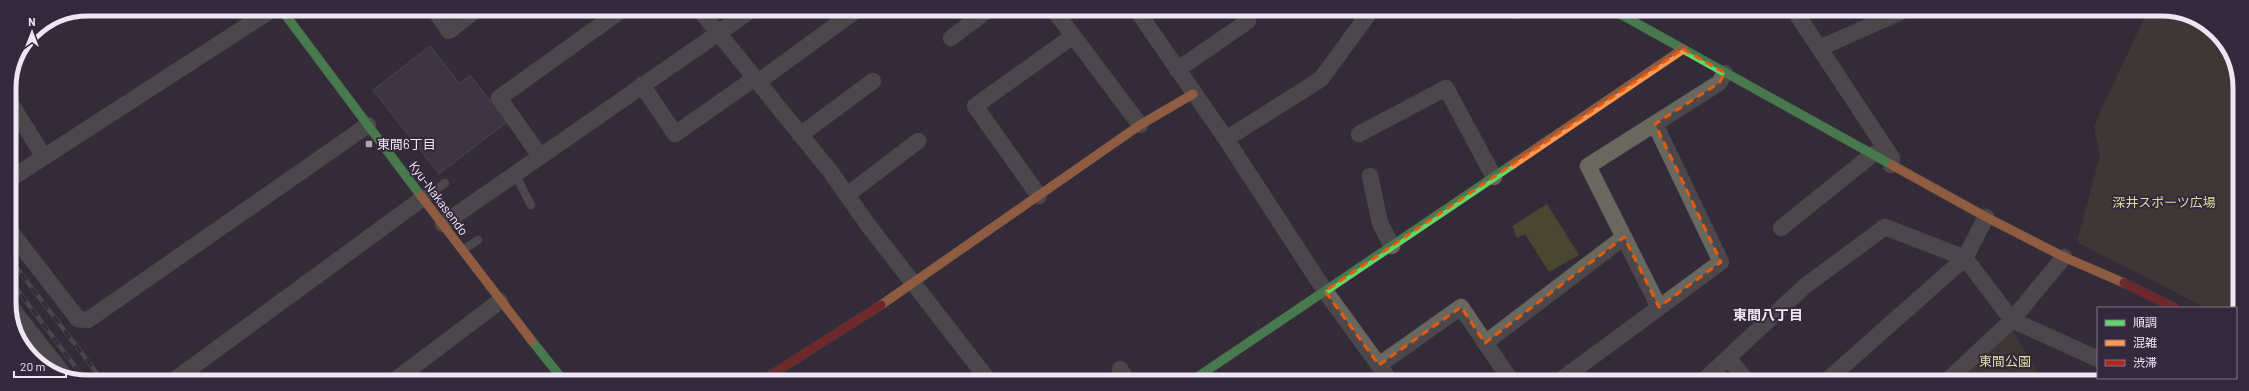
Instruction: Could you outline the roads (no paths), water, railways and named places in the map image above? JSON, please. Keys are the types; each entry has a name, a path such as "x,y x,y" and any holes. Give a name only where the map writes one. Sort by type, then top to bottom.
{"street":[{"path":"16,174 262,16"},
{"name":"Kyu-Nakasendo","path":"286,16 462,251 558,375"},
{"path":"439,16 449,31 468,16"},
{"path":"540,156 499,98 613,16"},
{"path":"705,16 847,195 868,225 915,283 985,375"},
{"path":"443,224 742,16"},
{"path":"642,85 675,134 757,80 838,16"},
{"path":"951,38 980,16"},
{"path":"1058,16 1140,125"},
{"path":"1145,16 1177,70 1226,139 1324,291 1386,375"},
{"path":"1226,139 1322,80 1367,16"},
{"path":"1624,16 1724,73 1986,217 2064,257 2113,277 2169,307"},
{"path":"1798,16 1892,158 1892,165"},
{"path":"1820,48 1892,16"},
{"path":"1177,70 1248,21"},
{"path":"1039,196 975,106 1073,36"},
{"path":"1200,375 1683,49"},
{"path":"1659,307 1588,166 1719,83 1724,73"},
{"path":"800,135 873,81"},
{"path":"1359,134 1446,88 1494,177"},
{"path":"771,375 915,283 1140,125 1193,94"},
{"path":"16,112 44,157"},
{"path":"1567,375 1720,262 1655,124"},
{"path":"16,239 78,318 88,320 368,125"},
{"path":"847,195 918,142"},
{"path":"1781,228 1873,154"},
{"path":"1370,176 1380,223 1392,246"},
{"path":"181,375 423,198"},
{"path":"1832,375 1965,258 1986,217"},
{"path":"1710,375 1805,286 1885,227 1965,258 2012,320 2097,359"},
{"path":"1485,343 1624,237"},
{"path":"1953,375 2012,320 2064,257"},
{"path":"402,375 500,301"},
{"path":"1379,365 1461,307 1507,375"},
{"path":"17,315 60,370"},
{"path":"1729,358 1742,375"}],"lane":[{"path":"515,174 531,205"},
{"path":"423,198 445,183"},
{"path":"462,251 478,240"}],"railway":[{"path":"16,267 98,375"},
{"path":"16,288 81,374"}],"place":[{"name":"東間6丁目","path":"369,144"}],"district":[{"name":"東間八丁目","path":"1768,314"}],"park label":[{"name":"深井スポーツ広場","path":"2164,202"},
{"name":"東間公園","path":"2005,361"}]}
